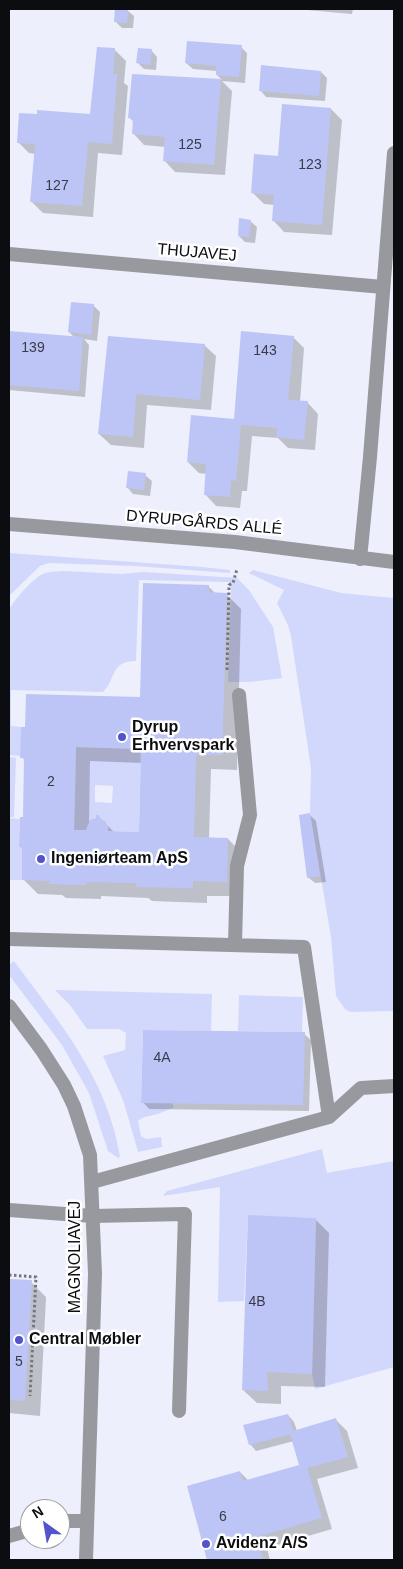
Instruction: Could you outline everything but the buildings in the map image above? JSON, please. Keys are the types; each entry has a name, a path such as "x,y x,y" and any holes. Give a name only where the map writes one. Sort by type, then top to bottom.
{"street":[{"path":"360,559 394,153"},
{"name":"THUJAVEJ","path":"9,254 383,287"},
{"name":"DYRUPGÅRDS ALLÉ","path":"9,524 235,542 394,562"},
{"path":"235,945 237,866 250,815 239,695"},
{"path":"9,939 304,946 330,1117"},
{"name":"MAGNOLIAVEJ","path":"9,1006 54,1067 74,1106 90,1155 95,1274 86,1560"},
{"path":"92,1182 330,1117 361,1088 394,1086"},
{"path":"9,1210 93,1216 185,1214 179,1411"},
{"path":"70,1521 88,1520"}],"path":[{"path":"238,566 233,583 229,585 226,683 239,695"},
{"path":"9,1275 36,1277 30,1396"}],"shaded area":[{"path":"9,553 202,567 230,570 230,573 136,566 49,563 40,566 9,596"},
{"path":"253,570 341,593 394,598 394,1011 350,1012 345,1009 336,996 331,937 310,813 311,769 308,748 291,636 288,625 277,603 284,590 249,573"},
{"path":"48,572 121,574 144,572 237,578 249,590 273,627 282,678 250,682 228,682 231,587 229,582 139,580 136,661 122,664 118,667 103,692 11,690 11,726 21,727 21,756 9,755 9,610 24,590 39,576"},
{"path":"76,747 141,749 139,832 108,831 105,822 99,818 99,815 96,815 96,818 90,821 86,830 74,830","holes":["95,785 113,786 112,803 95,802"]},
{"path":"9,757 16,758 14,817 9,817"},
{"path":"9,818 20,819 19,846 22,847 22,880 9,880"},
{"path":"14,961 64,1029 93,1077 105,1102 114,1129 120,1157 118,1158 108,1151 89,1093 62,1045 9,975 9,965"},
{"path":"55,990 212,994 211,1031 143,1030 141,1102 173,1103 173,1108 143,1117 138,1121 141,1136 146,1139 161,1137 162,1147 138,1152 123,1100 103,1056 125,1050 126,1033 119,1029 87,1029 70,1005"},
{"path":"239,995 303,997 302,1032 238,1031"},
{"path":"322,1149 327,1173 394,1161 394,1367 315,1389 312,1374 316,1218 248,1216 244,1301 218,1302 220,1187 163,1196 167,1191"}],"place":[{"name":"Dyrup Erhvervspark","path":"122,737"},
{"name":"Ingeniørteam ApS","path":"41,859"},
{"name":"Central Møbler","path":"19,1340"},
{"name":"Avidenz A/S","path":"206,1544"}]}
